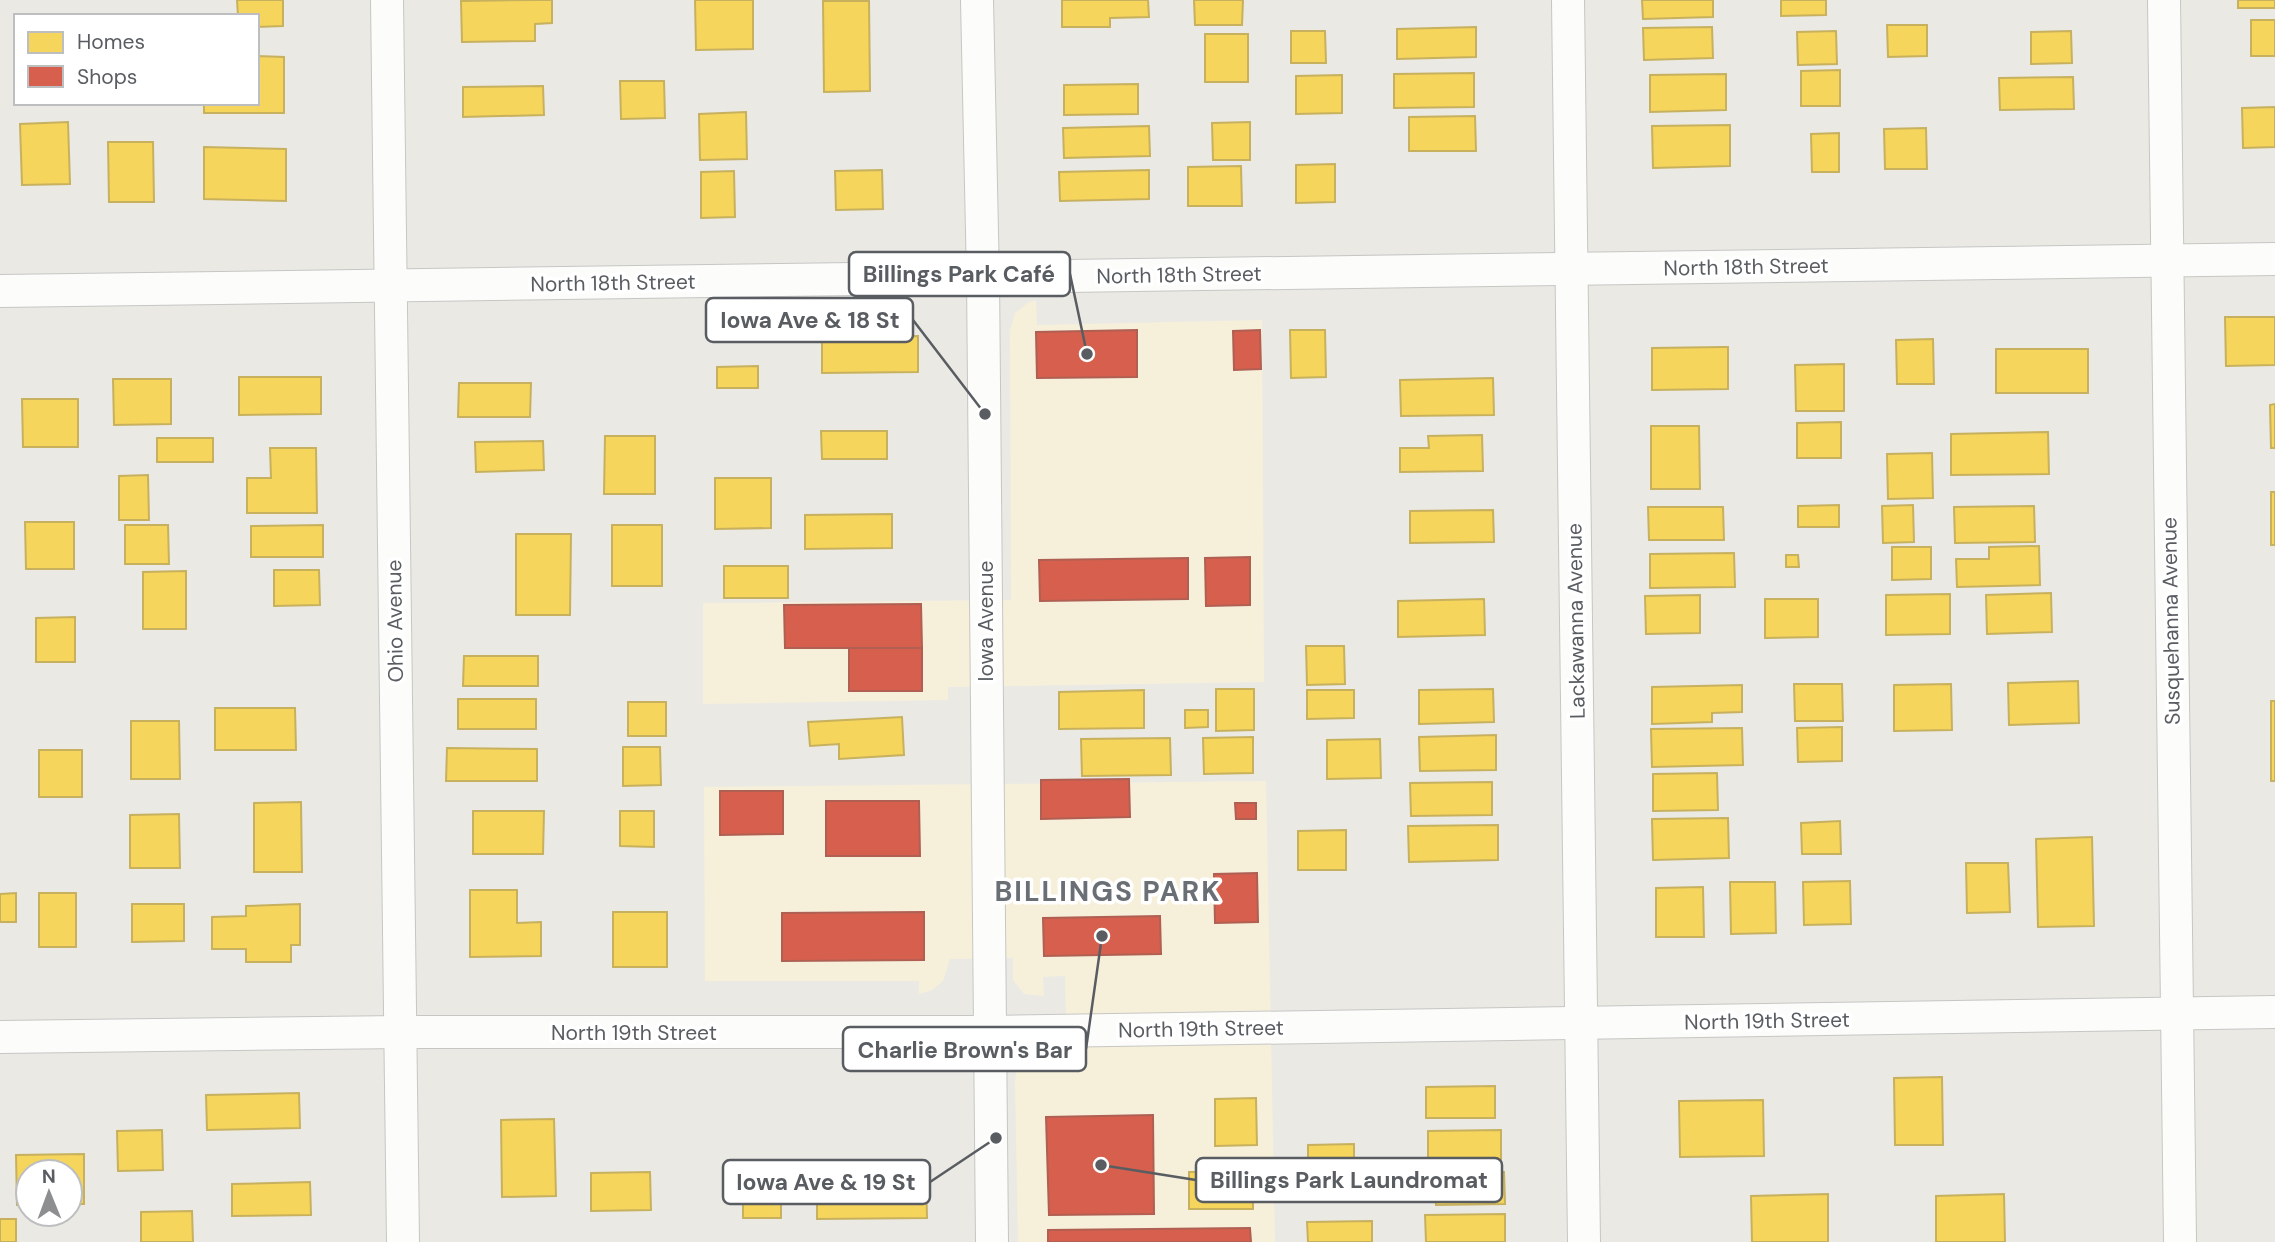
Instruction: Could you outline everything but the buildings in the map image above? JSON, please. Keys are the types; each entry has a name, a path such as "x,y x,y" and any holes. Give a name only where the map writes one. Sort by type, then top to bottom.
{"street":[{"name":"Ohio Avenue","path":"387,0 403,1242"},
{"name":"Iowa Avenue","path":"977,0 983,278 992,1242"},
{"name":"Lackawanna Avenue","path":"1569,0 1584,1242"},
{"name":"Susquehanna Avenue","path":"2164,0 2180,1242"},
{"name":"North 18th Street","path":"0,291 2275,260"},
{"name":"North 19th Street","path":"0,1037 401,1032 989,1032 2275,1012"}],"shaded area":[{"path":"1036,300 1037,325 1262,320 1264,682 948,687 948,700 703,704 703,603 1011,600 1010,331 1015,313"},
{"path":"1266,781 1275,1242 1018,1242 1017,1065 1022,1054 1042,1046 1043,1068 1067,1067 1065,976 1043,977 1044,996 1024,994 1013,980 1013,958 950,959 943,981 932,990 919,994 919,981 705,981 704,787"}],"place":[{"name":"Billings Park Café","path":"1087,354"},
{"name":"Iowa Ave & 18 St","path":"985,414"},
{"name":"Charlie Brown's Bar","path":"1102,936"},
{"name":"Iowa Ave & 19 St","path":"996,1138"},
{"name":"Billings Park Laundromat","path":"1101,1165"}],"district":[{"name":"BILLINGS PARK","path":"1108,891"}]}
